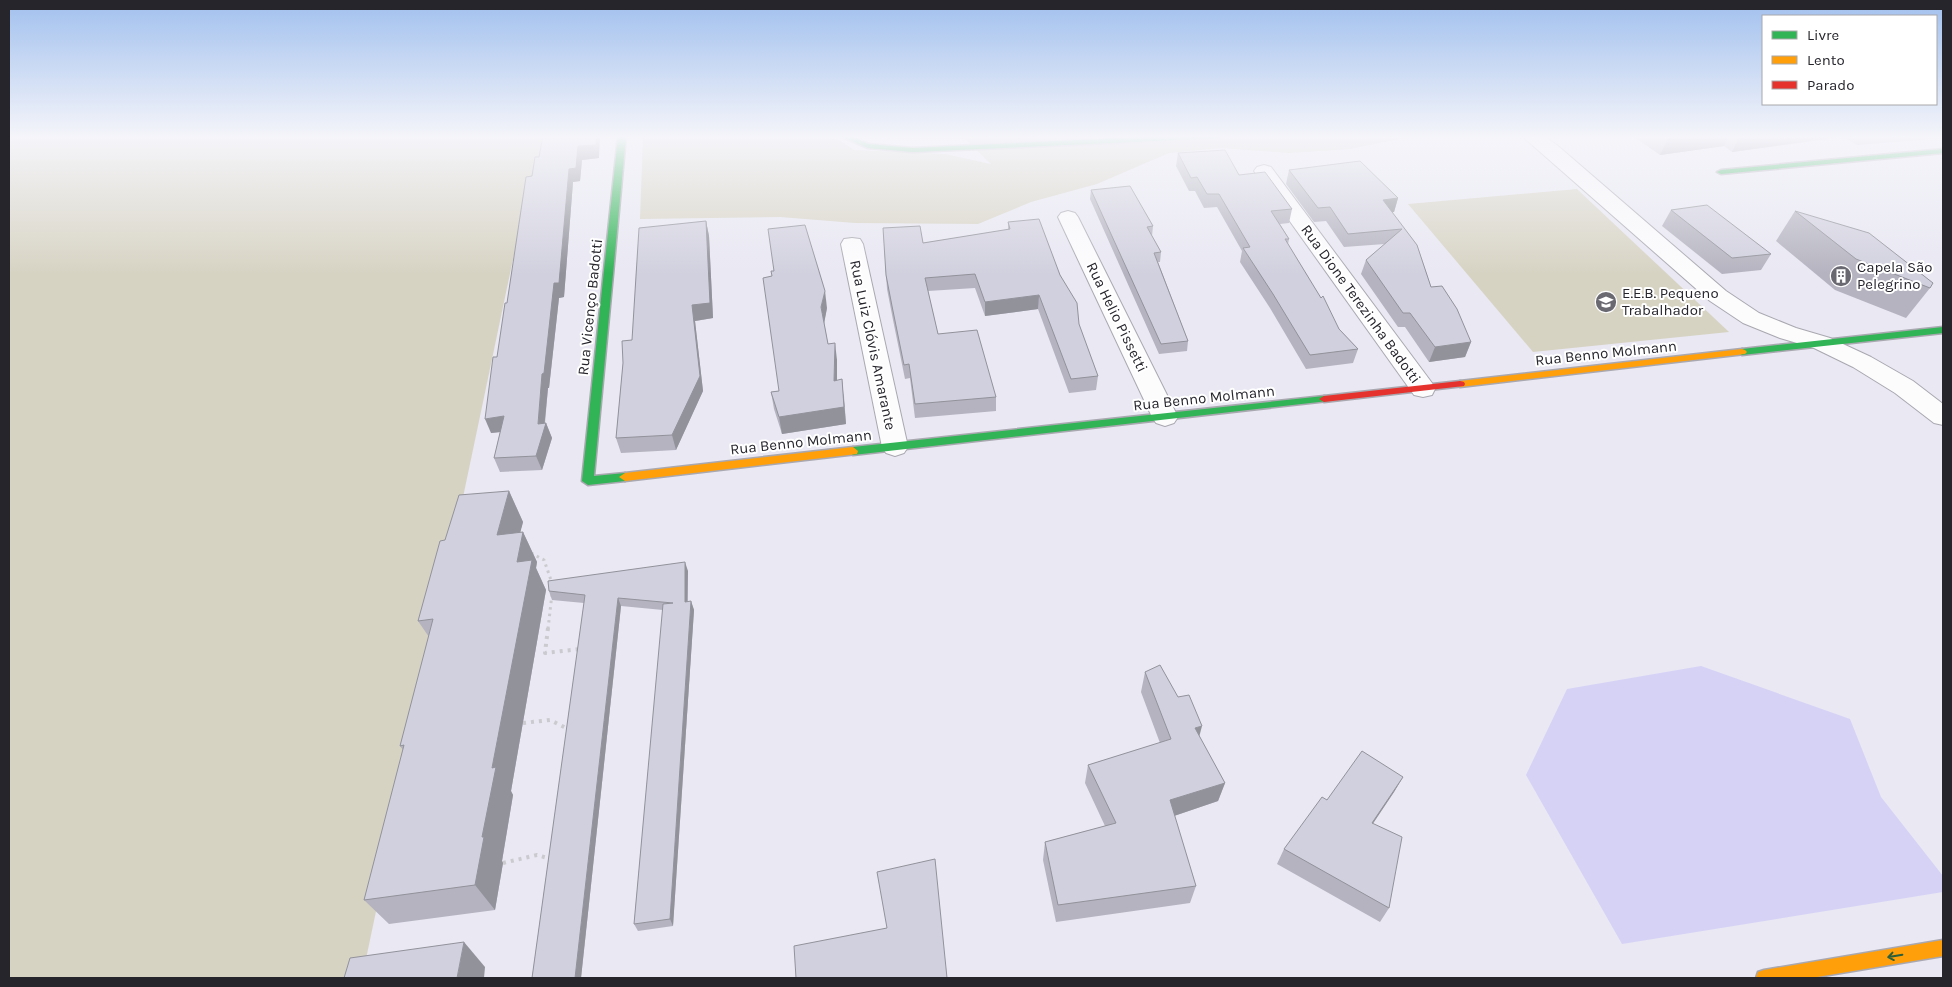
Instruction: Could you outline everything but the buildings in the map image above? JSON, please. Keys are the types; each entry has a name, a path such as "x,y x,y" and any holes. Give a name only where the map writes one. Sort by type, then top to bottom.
{"street":[{"name":"Rua Vicenço Badotti","path":"588,481 617,182"},
{"name":"Rua Dione Terezinha Badotti","path":"1272,182 1423,389"},
{"path":"1588,182 1718,296 1751,318 1788,333 1822,343 1862,362 1904,387 1943,417"},
{"name":"Rua Helio Pissetti","path":"1068,217 1165,417"},
{"name":"Rua Luiz Clóvis Amarante","path":"852,244 894,447"},
{"name":"Rua Benno Molmann","path":"588,481 1943,330"},
{"path":"1771,978 1943,948"}],"path":[{"path":"523,552 537,554 548,563 553,589 545,653 583,648 581,658"},
{"path":"542,605 551,604"},
{"path":"523,723 550,720 571,730 572,721"},
{"path":"553,868 555,850"},
{"path":"503,863 537,855 554,859"}],"shaded area":[{"path":"9,182 535,182 516,245 362,978 9,978"},
{"path":"641,182 1102,182 1031,202 978,224 855,223 780,217 640,219"},
{"path":"1577,189 1729,332 1533,352 1408,204"},
{"path":"1701,666 1850,719 1881,797 1943,876 1943,892 1622,944 1526,775 1567,689"}],"traffic: fast":[{"path":"617,182 588,481 625,477"},
{"path":"1742,352 1943,330"},
{"path":"853,451 1324,399"}],"traffic: slow":[{"path":"1460,384 1742,352"},
{"path":"625,477 853,451"},
{"path":"1764,978 1943,948"}],"traffic: jam":[{"path":"1324,399 1460,384"}],"place":[{"name":"Capela São Pelegrino","path":"1841,276"},
{"name":"E.E.B. Pequeno Trabalhador","path":"1606,302"}]}
